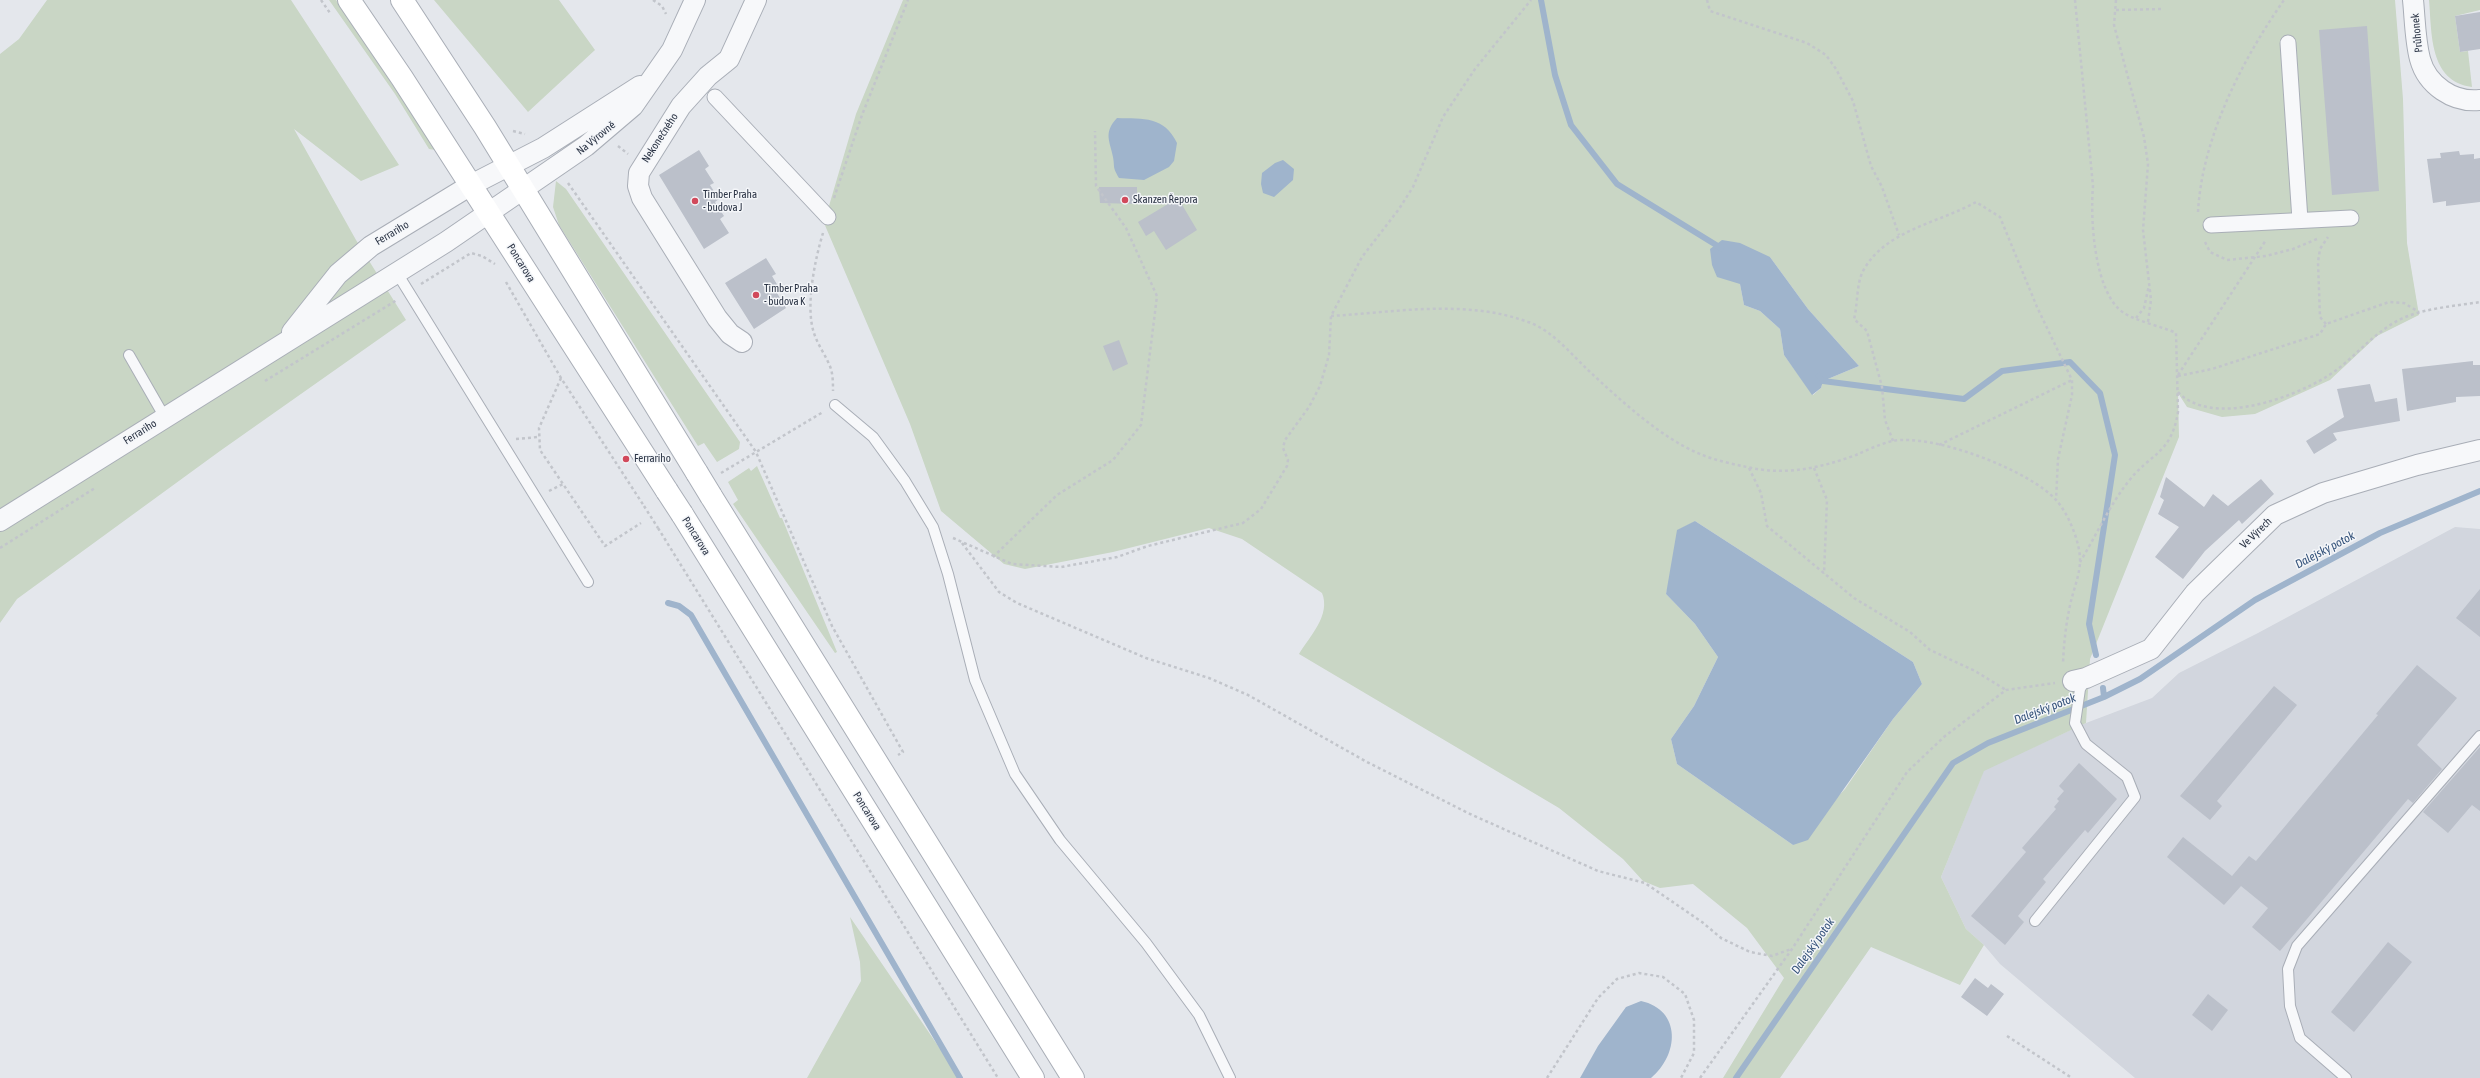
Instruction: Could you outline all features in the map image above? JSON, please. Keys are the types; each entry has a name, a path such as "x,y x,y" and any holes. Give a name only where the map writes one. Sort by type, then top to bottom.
{"main road":[{"name":"Poncarova","path":"349,0 471,185 682,514 1033,1078"},
{"path":"402,0 524,190 711,496 1073,1078"}],"street":[{"name":"Nekonečného","path":"742,342 730,334 717,318 642,198 638,186 639,173 644,163 681,106 702,83 729,59 756,0"},
{"name":"Průhonek","path":"2414,0 2420,59 2432,83 2448,95 2470,102 2480,100"},
{"name":"Na Výrovně","path":"489,213 566,161 613,125 633,106 672,50 690,2"},
{"path":"2288,43 2300,220"},
{"name":"Na Výrovně","path":"508,165 550,144 630,93 657,72"},
{"path":"715,98 828,217"},
{"name":"Ferrariho","path":"282,344 338,274 371,246 471,185 508,165"},
{"name":"Ferrariho","path":"0,521 164,416 282,344 489,213"},
{"path":"2211,225 2351,218"},
{"name":"Ve Výrech","path":"2080,679 2151,649 2195,593 2275,515 2323,493 2417,465 2480,450"}],"lane":[{"path":"702,83 715,98"},
{"path":"397,272 588,582"},
{"path":"129,355 164,416"},
{"path":"835,405 874,437 905,481 933,527 948,574 975,680 1015,774 1060,840 1146,943 1199,1015 1230,1078"},
{"path":"2035,921 2135,797 2127,777 2086,744 2075,723 2080,679"},
{"path":"2346,1078 2300,1038 2290,1006 2288,970 2297,946 2480,736"}],"path":[{"path":"321,0 334,19"},
{"path":"653,0 662,6 667,15 666,20"},
{"path":"721,473 835,405 831,369 818,345 813,331 813,273 828,217 862,115 908,0"},
{"path":"933,527 962,543 1012,564 1061,568 1117,557 1148,546 1243,523 1259,513 1287,466 1288,460 1283,448 1285,440 1309,407 1320,386 1328,355 1331,316 1362,257 1400,209 1413,187 1443,117 1475,69 1531,0"},
{"path":"1707,0 1710,11 1807,43 1826,55 1836,68 1853,101 1871,166 1882,187 1899,236"},
{"path":"2075,0 2093,186 2091,212 2094,247 2110,299 2124,313 2176,333 2178,376 2176,424 2166,447 2128,482 2080,562 2064,636 2063,664 2080,679"},
{"path":"2116,0 2114,25 2144,137 2148,164 2143,230 2151,300 2148,322"},
{"path":"2198,219 2199,194 2226,99 2265,26 2284,0"},
{"path":"2116,10 2162,8"},
{"path":"507,127 515,132 533,133"},
{"path":"993,557 1057,494 1113,460 1141,425 1157,296 1126,228 1096,186 1095,131"},
{"path":"612,141 632,157"},
{"path":"565,178 756,452 832,626 903,752 880,767"},
{"path":"1893,441 1885,420 1882,387 1867,331 1854,319 1863,272 1875,254 1899,236 1959,211 1976,202 2000,217 2037,307 2072,380 2072,395 2058,459 2056,500"},
{"path":"2178,376 2255,257 2275,222"},
{"path":"2204,240 2210,252 2227,260 2255,257 2293,248 2330,233 2320,249 2318,262 2320,316 2326,324"},
{"path":"259,385 468,255 471,254 482,256 496,265"},
{"path":"503,278 561,378 658,528 998,1078"},
{"path":"2136,318 2144,308 2150,283"},
{"path":"2178,376 2212,369 2320,334 2326,324 2389,302 2404,304 2420,312"},
{"path":"2178,392 2191,404 2225,409 2256,406 2326,377 2384,329 2403,318 2420,312 2480,302"},
{"path":"1331,316 1417,310 1472,310 1500,314 1530,322 1548,332 1616,396 1657,429 1700,454 1749,468 1798,471 1814,468 1893,441 1938,445 1991,460 2027,477 2056,500 2072,524 2080,562"},
{"path":"561,378 539,428 538,437 540,450 605,546 641,523"},
{"path":"1938,445 2072,380"},
{"path":"503,444 520,437 538,437"},
{"path":"1749,468 1761,493 1767,526 1854,598 1910,632 1930,650 1975,671 2006,690"},
{"path":"1814,468 1827,500 1824,574"},
{"path":"0,548 99,485"},
{"path":"962,543 999,592 1017,603 1146,658 1209,678 1248,695 1367,762 1470,814 1598,871 1645,883 1702,922 1721,938 1750,952 1772,956 1792,949"},
{"path":"1700,1078 1792,949 1907,772 1946,736 2006,690 2080,679"},
{"path":"1547,1078 1598,998 1617,979 1639,973 1663,977 1685,994 1694,1020 1694,1053 1681,1078"},
{"path":"2007,1036 2072,1078"}],"shaded area":[{"path":"2455,527 2480,529 2480,1078 2135,1078 2000,964 1984,945 1966,929 1941,877 1984,770 2086,723 2152,698 2179,673 2258,633"}],"green space":[{"path":"47,0 291,0 399,165 361,181 294,129 356,240 406,320 220,451 17,599 0,623 0,54 19,39"},
{"path":"329,0 336,0 436,150 429,149 395,94"},
{"path":"434,0 559,0 595,50 528,112"},
{"path":"903,0 2395,0 2403,99 2407,243 2419,315 2377,336 2330,380 2255,414 2222,417 2187,407 2178,393 2179,437 2090,659 2086,723 1984,771 1941,877 1966,929 1984,945 1960,985 1871,947 1780,1078 1723,1078 1784,978 1747,928 1693,884 1660,888 1643,881 1623,859 1559,808 1299,654 1322,617 1324,601 1322,593 1242,539 1209,528 1113,552 1025,569 1004,564 941,511 910,424 824,223 856,114","holes":["1770,257 1808,309 1859,366 1823,381 1821,388 1813,395 1784,355 1780,329 1760,311 1744,305 1740,284","1695,521 1913,662 1922,684 1893,719 1845,789 1793,845 1677,764 1671,739 1694,706 1718,657 1695,624 1666,594 1670,578"]},
{"path":"2429,0 2480,0 2480,10 2455,16 2460,52 2468,51 2472,87 2458,83 2448,76 2440,66 2433,41"},
{"path":"556,181 566,189 740,442 739,449 717,462 704,443 698,446 559,225 553,207"},
{"path":"757,466 780,518 782,518 837,652 835,653 733,504 738,500 728,482 749,468 751,471"},
{"path":"850,917 960,1078 807,1078 861,981 860,962"}],"water":[{"path":"1117,118 1144,119 1159,123 1166,128 1172,134 1177,143 1174,161 1169,167 1144,180 1119,178 1115,169 1109,142 1110,128"},
{"path":"1283,160 1294,169 1293,180 1274,197 1263,193 1261,184 1262,173 1275,163"},
{"path":"1722,240 1740,243 1770,257 1808,309 1859,366 1823,381 1821,388 1812,395 1784,355 1780,329 1760,311 1744,305 1740,284 1717,277 1712,265 1710,249"},
{"path":"1695,521 1913,662 1922,684 1893,719 1808,840 1793,845 1677,764 1671,739 1694,706 1718,657 1695,624 1666,594 1677,530"},
{"path":"1641,1001 1654,1006 1664,1014 1670,1023 1672,1034 1671,1046 1667,1058 1660,1068 1651,1078 1580,1078 1598,1046 1626,1007"}],"building":[{"path":"2480,12 2480,49 2460,52 2455,16"},
{"path":"2367,26 2379,191 2332,195 2319,30"},
{"name":"Timber Praha - budova J","path":"699,150 709,166 705,169 714,183 710,185 719,199 715,202 724,216 720,219 729,233 704,249 659,175"},
{"path":"2459,151 2460,155 2474,154 2474,159 2480,158 2480,202 2446,206 2446,201 2433,203 2427,159 2441,158 2440,153"},
{"path":"1099,187 1137,187 1137,204 1100,203"},
{"path":"1178,198 1197,230 1166,250 1154,231 1146,236 1138,222"},
{"name":"Timber Praha - budova K","path":"766,258 776,274 772,276 781,291 777,293 786,308 754,329 725,283"},
{"path":"1119,340 1128,364 1113,371 1103,346"},
{"path":"2473,361 2473,365 2480,365 2480,396 2456,397 2456,402 2407,411 2402,369"},
{"path":"2370,384 2375,402 2397,398 2400,421 2333,433 2337,440 2314,454 2306,441 2344,417 2337,389"},
{"path":"2166,477 2204,507 2213,494 2228,506 2261,479 2274,494 2242,524 2239,520 2205,551 2183,579 2155,557 2179,527 2158,514 2164,500 2160,497"},
{"path":"2480,589 2480,637 2456,618"},
{"path":"2417,665 2457,698 2417,745 2442,769 2413,803 2408,799 2280,951 2252,927 2268,908 2241,886 2224,905 2167,857 2183,837 2232,876 2249,856 2256,861 2378,715 2376,714"},
{"path":"2274,686 2297,705 2217,801 2222,806 2210,820 2180,796"},
{"path":"2480,747 2480,811 2472,805 2448,833 2423,812"},
{"path":"2079,763 2117,799 2088,833 2085,830 2043,879 2046,882 2018,916 2024,922 2005,945 1971,916 2026,852 2022,848 2056,809 2054,807 2059,801 2057,799 2064,791 2059,786"},
{"path":"2388,942 2412,962 2354,1032 2331,1012"},
{"path":"1975,978 1988,988 1991,984 2004,994 1987,1016 1961,997"},
{"path":"2208,994 2228,1010 2212,1031 2192,1015"}],"waterway":[{"path":"1541,0 1555,75 1571,125 1617,184 1721,248"},
{"path":"1819,376 1823,381 1964,399 2002,371 2070,362 2100,393 2115,455 2089,624 2096,655"},
{"name":"Dalejský potok","path":"1736,1078 1953,763 1988,743 2104,697 2140,679 2255,600 2380,533 2480,491"},
{"path":"668,603 679,606 691,615 960,1078"},
{"path":"2103,688 2104,697"}],"place":[{"name":"Skanzen Řepora","path":"1125,200"},
{"name":"Timber Praha - budova J","path":"695,201"},
{"name":"Timber Praha - budova K","path":"756,295"},
{"name":"Ferrariho","path":"626,459"}]}
